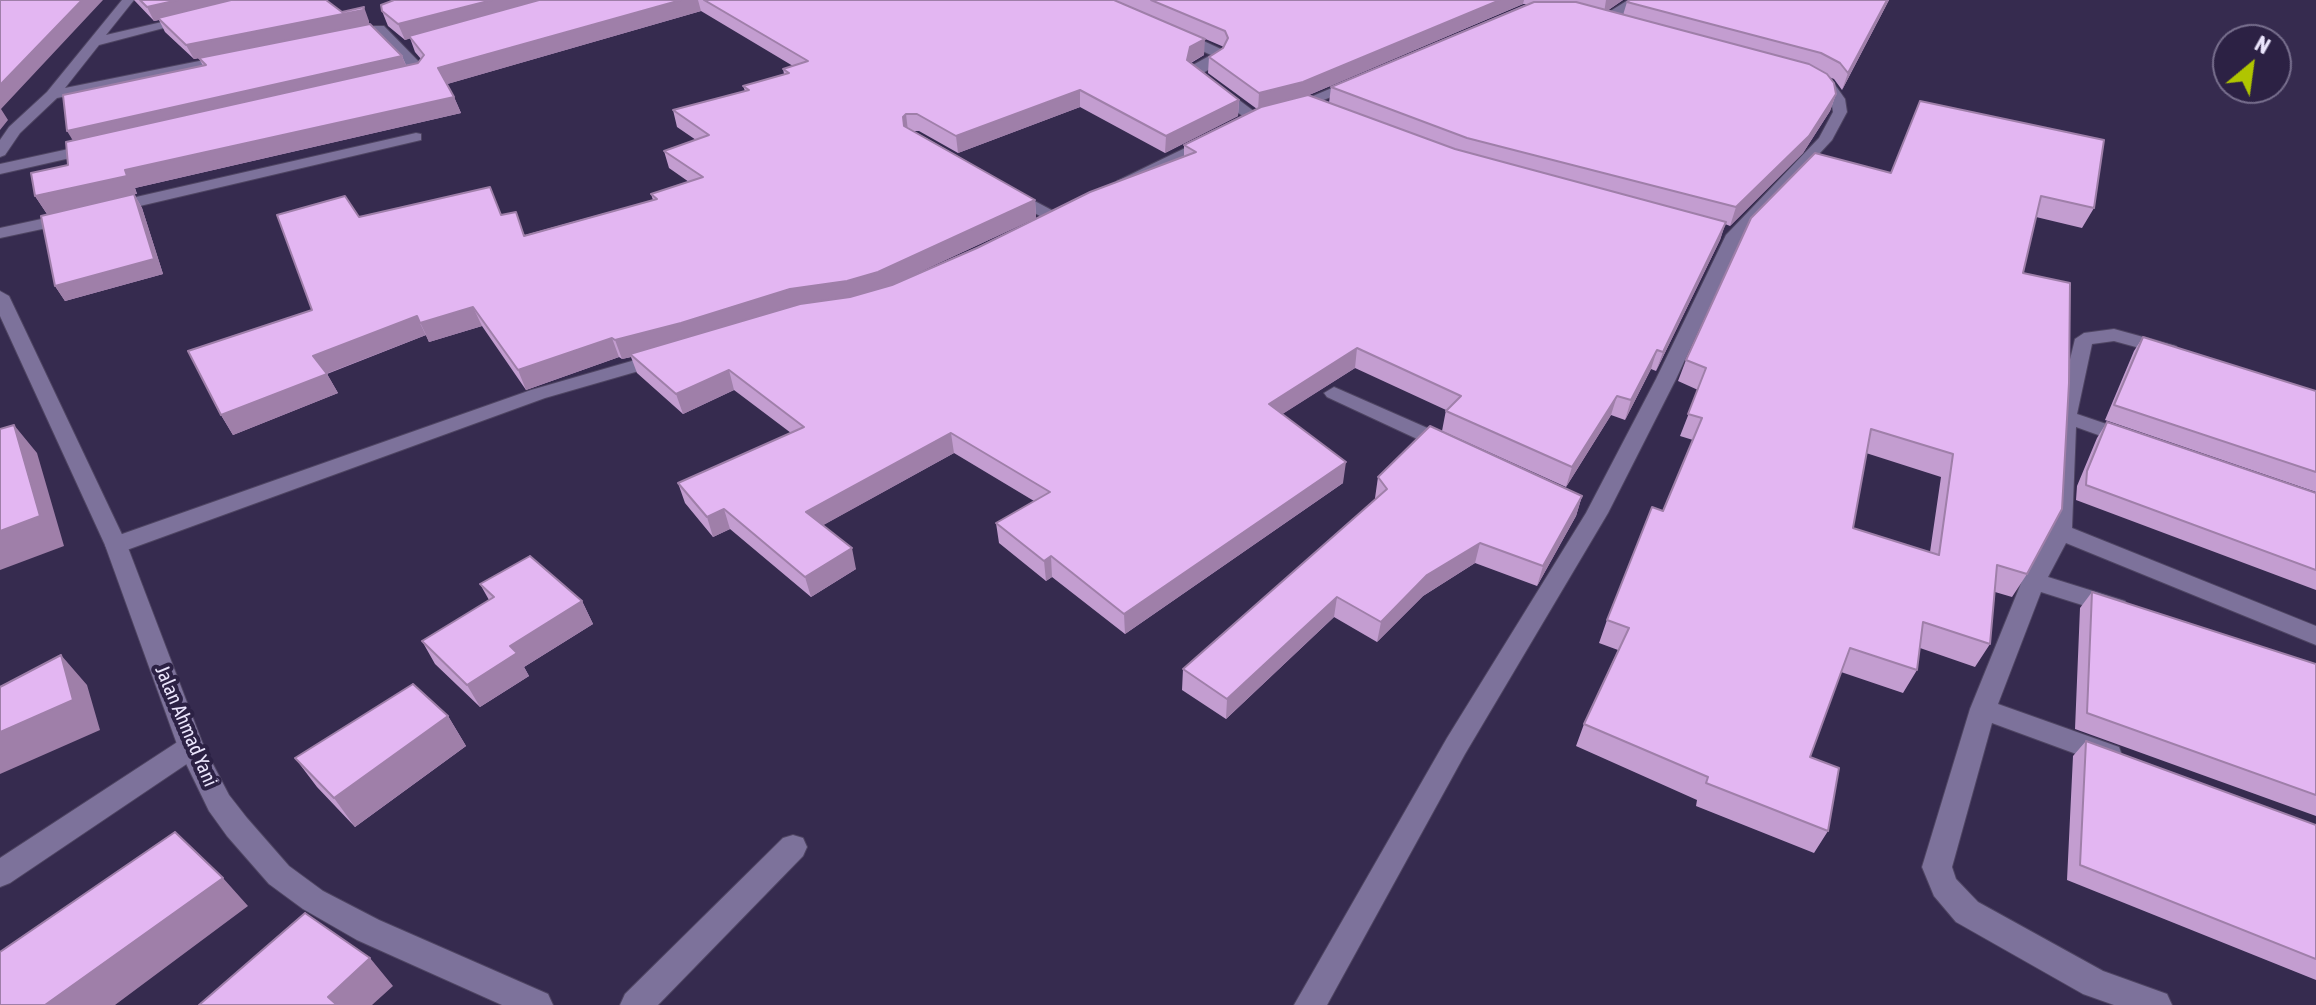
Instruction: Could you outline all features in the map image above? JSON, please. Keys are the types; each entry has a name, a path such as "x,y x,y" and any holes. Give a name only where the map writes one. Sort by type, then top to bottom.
{"street":[{"path":"0,152 7,131 52,95 128,0"},
{"path":"1606,20 1636,0"},
{"path":"1573,11 1635,28"},
{"path":"91,43 213,14"},
{"path":"373,25 409,46 420,71 413,76 386,82"},
{"path":"1157,25 1218,53 1215,60 1196,69 1196,74 1242,124"},
{"path":"52,95 239,57"},
{"path":"1310,1005 1666,379 1727,233 1810,158 1825,140 1840,112 1838,99 1828,85 1798,72"},
{"path":"1109,189 1242,124 1308,104 1375,74"},
{"path":"1308,104 1333,115"},
{"path":"0,233 416,137"},
{"path":"0,169 104,146"},
{"path":"1002,188 1053,217"},
{"name":"Jalan Ahmad Yani","path":"0,296 116,545 191,747 219,803 258,854 279,875 313,900 368,930 537,1005"},
{"path":"2156,1005 2082,976 1967,912 1944,887 1937,867 1983,709 2034,581 2061,532 2066,417 2084,339 2114,335 2187,356"},
{"path":"116,545 538,394 681,353"},
{"path":"1334,393 1474,458"},
{"path":"2066,417 2154,447"},
{"path":"2061,532 2316,636"},
{"path":"2034,581 2138,614"},
{"path":"1983,709 2128,762"},
{"path":"0,874 191,747"},
{"path":"636,1005 793,847"}],"building":[{"path":"0,0 82,0 0,85"},
{"path":"140,0 178,0 147,7"},
{"path":"231,0 326,0 342,12 364,7 363,10 186,45 158,18"},
{"path":"394,0 492,0 398,24 382,11 381,5"},
{"path":"539,0 681,0 438,68 454,97 125,170 127,176 35,196 31,173 68,165 66,142 418,63 424,55 409,36"},
{"path":"704,0 1114,0 1205,39 1190,47 1187,60 1239,100 1166,136 1080,90 956,136 917,114 906,114 903,117 904,126 1035,200 878,272 847,281 790,289 681,323 615,340 612,338 518,370 473,307 420,323 417,316 313,356 327,374 221,415 188,351 312,310 277,215 345,196 359,217 490,187 501,215 516,212 524,236 657,199 651,194 703,177 664,151 709,135 673,110 749,90 743,86 789,73 783,69 808,61"},
{"path":"1151,0 1500,0 1303,82 1259,93 1209,57 1223,48 1228,38 1225,31"},
{"path":"1887,0 1848,73 1840,63 1821,53 1627,2"},
{"path":"1534,2 1576,2 1809,64 1827,74 1834,83 1836,94 1809,136 1736,207 1467,138 1331,87"},
{"path":"370,24 402,56 67,131 63,95 206,65 199,58"},
{"path":"1308,95 1455,149 1726,222 1663,352 1657,350 1631,400 1617,396 1572,467 1446,411 1461,396 1357,348 1269,404 1346,462 1124,614 1051,556 1044,561 996,523 1050,492 951,433 806,512 852,548 805,577 724,509 707,517 678,483 804,427 729,370 676,394 630,354 800,304 850,297 892,285 977,248 1090,192 1196,152 1184,145 1261,107"},
{"path":"1920,101 2104,140 2094,208 2041,196 2023,273 2070,283 2069,383 2062,509 2027,574 1997,565 1990,644 1923,622 1917,670 1850,648 1810,757 1839,768 1828,831 1706,783 1708,777 1584,724 1629,628 1607,620 1652,507 1663,511 1702,418 1688,414 1706,368 1686,360 1751,218 1815,153 1891,173","holes":["1871,429 1953,454 1939,555 1853,528"]},
{"path":"134,194 154,259 55,286 41,216"},
{"path":"2143,337 2316,391 2316,472 2114,405"},
{"path":"2107,422 2316,493 2316,570 2086,485 2087,471"},
{"path":"14,425 40,516 0,531 0,429"},
{"path":"1430,426 1582,496 1543,566 1480,543 1427,575 1381,622 1337,597 1227,699 1183,669 1387,489 1378,477"},
{"path":"530,556 582,601 510,646 517,653 467,685 422,641 494,597 480,584"},
{"path":"2092,592 2316,664 2316,795 2087,713"},
{"path":"61,655 73,700 0,732 0,687"},
{"path":"413,684 448,716 334,798 295,758"},
{"path":"2086,741 2316,825 2316,959 2080,865"},
{"path":"175,832 223,878 45,1005 0,1005 0,952"},
{"path":"305,913 370,958 328,997 337,1005 199,1005"}]}
